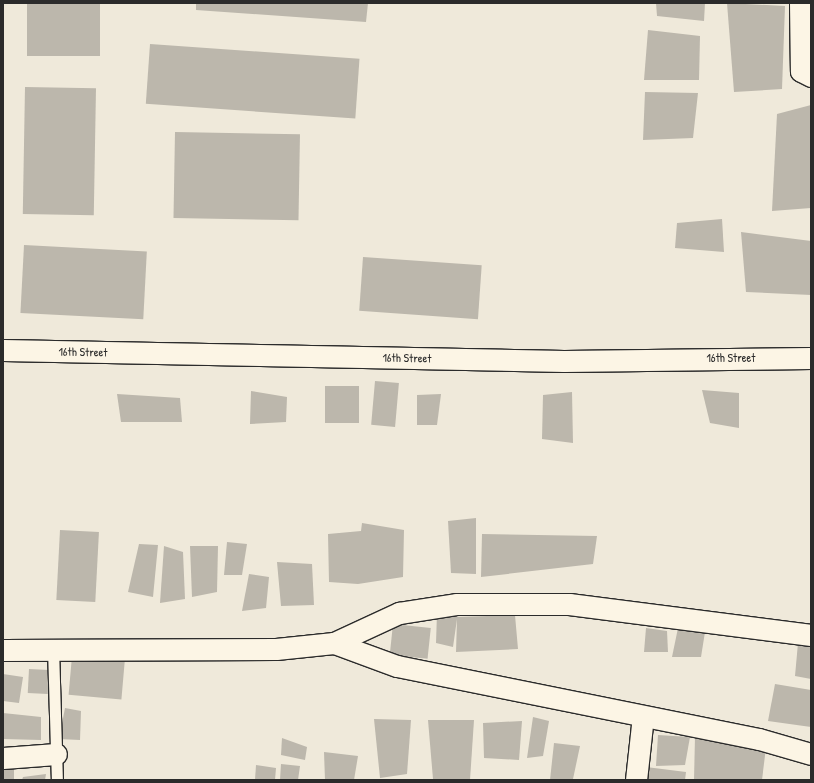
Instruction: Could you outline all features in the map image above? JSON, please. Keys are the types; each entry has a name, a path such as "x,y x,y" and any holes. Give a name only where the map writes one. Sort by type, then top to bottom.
{"street":[{"path":"800,3 801,72 811,76"},
{"name":"16th Street","path":"3,350 564,361 811,358"},
{"path":"3,650 53,648 276,648 334,644 399,613 457,604 568,604 811,636"},
{"path":"334,644 397,666 759,739 811,754"},
{"path":"636,780 643,716"},
{"path":"3,758 56,754"}],"lane":[{"path":"53,648 57,780"}],"building":[{"path":"27,3 100,3 100,56 27,56"},
{"path":"196,3 368,3 366,22 196,10"},
{"path":"656,3 705,3 704,21 657,16"},
{"path":"727,3 785,6 782,89 734,92"},
{"path":"648,30 700,36 699,80 644,80"},
{"path":"150,44 359,59 355,119 146,104"},
{"path":"25,87 96,88 94,215 23,214"},
{"path":"645,92 698,93 693,138 643,140"},
{"path":"811,105 811,208 772,211 777,114"},
{"path":"175,132 300,134 298,220 173,218"},
{"path":"722,219 724,252 675,248 677,223"},
{"path":"741,232 811,241 811,295 746,292"},
{"path":"24,245 147,251 143,319 20,313"},
{"path":"363,257 482,265 478,319 359,311"},
{"path":"375,381 399,383 395,427 371,425"},
{"path":"325,386 359,386 359,423 325,423"},
{"path":"702,390 739,393 739,428 710,423"},
{"path":"251,391 287,397 286,422 250,424"},
{"path":"572,392 573,443 542,439 543,395"},
{"path":"117,394 180,398 182,422 121,422"},
{"path":"441,394 437,425 417,425 417,395"},
{"path":"476,518 476,574 451,573 448,521"},
{"path":"362,523 404,530 403,577 358,584 329,582 328,534 361,531"},
{"path":"60,530 99,532 95,602 56,600"},
{"path":"482,534 597,536 593,564 481,577"},
{"path":"227,542 247,544 242,575 224,575"},
{"path":"139,544 158,545 153,597 128,592"},
{"path":"164,546 183,552 185,599 160,603"},
{"path":"190,546 218,546 217,592 192,597"},
{"path":"277,562 312,564 314,605 281,606"},
{"path":"249,574 269,577 266,608 242,611"},
{"path":"457,612 457,617 515,615 518,649 456,652 457,619 453,647 436,643 437,613"},
{"path":"393,624 431,628 428,659 390,655"},
{"path":"646,628 667,631 668,652 644,652"},
{"path":"678,628 705,632 701,657 672,657"},
{"path":"798,643 811,646 811,679 795,676"},
{"path":"72,656 125,661 121,699 69,695"},
{"path":"29,669 49,670 48,694 28,693"},
{"path":"3,674 23,677 19,703 3,701"},
{"path":"775,684 811,690 811,727 768,721"},
{"path":"65,708 81,711 80,740 59,739"},
{"path":"3,713 41,717 41,740 3,739"},
{"path":"533,717 549,721 543,756 527,758"},
{"path":"374,719 411,720 407,774 380,778"},
{"path":"428,720 474,720 470,780 433,779"},
{"path":"522,721 519,760 484,758 483,723"},
{"path":"658,735 690,737 685,765 656,766"},
{"path":"695,737 766,747 762,780 694,780"},
{"path":"282,738 307,747 305,760 281,755"},
{"path":"554,743 580,746 573,779 550,780"},
{"path":"324,752 358,756 354,780 325,780"},
{"path":"281,764 300,766 298,780 280,780"},
{"path":"3,765 14,765 14,780 3,780"},
{"path":"256,765 276,768 275,780 255,780"},
{"path":"646,767 686,772 685,780 647,780"},
{"path":"46,774 45,780 22,780 23,777"}]}
